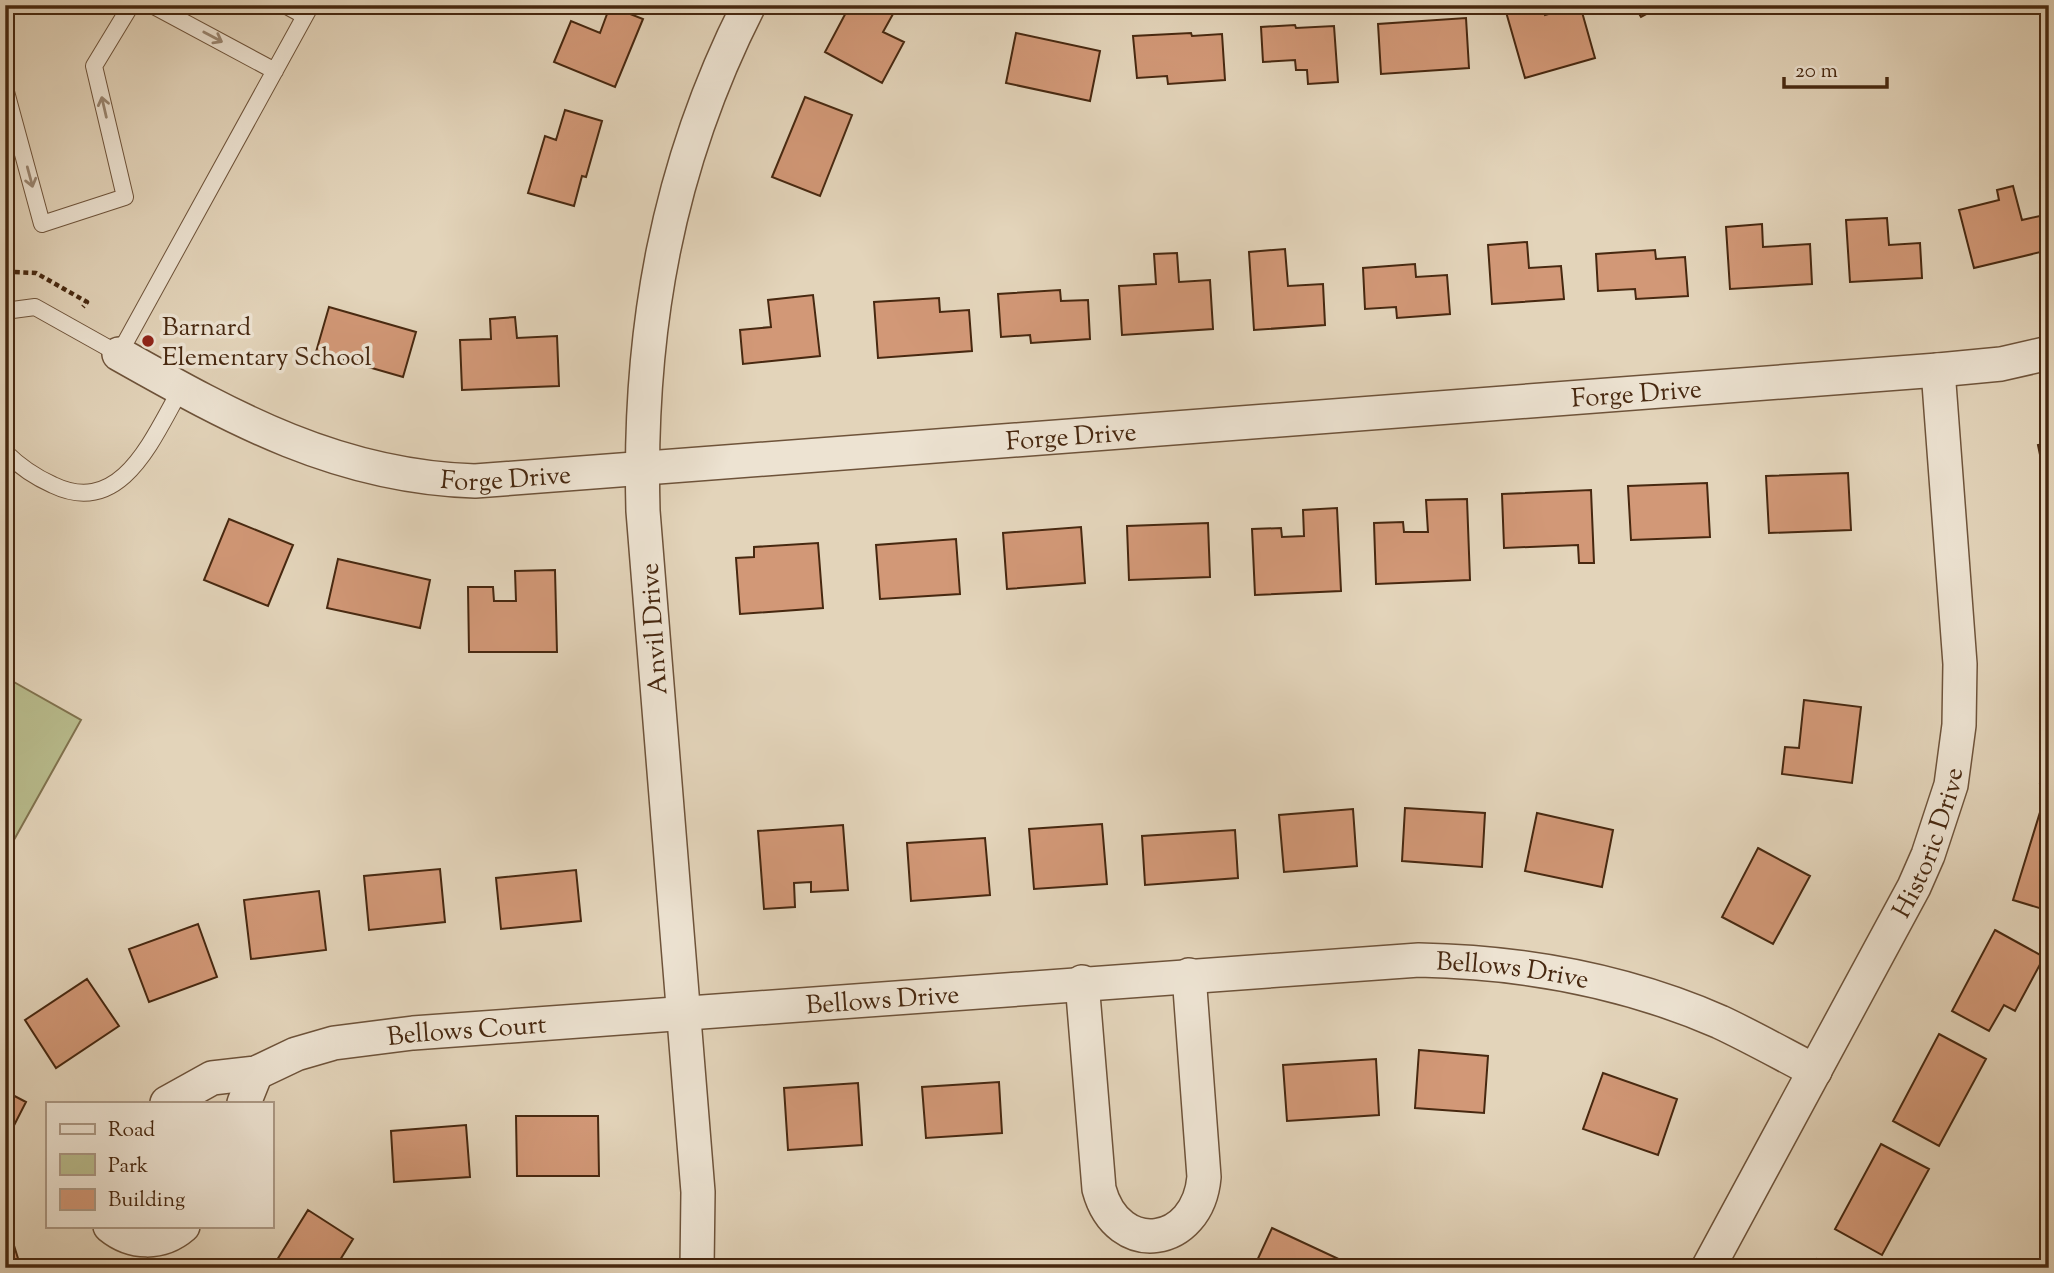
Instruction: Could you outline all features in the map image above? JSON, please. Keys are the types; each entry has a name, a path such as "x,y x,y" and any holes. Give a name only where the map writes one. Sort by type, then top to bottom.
{"street":[{"name":"Anvil Drive","path":"697,1268 698,1192 682,1015 642,469 648,340 670,214 699,117 749,5"},
{"name":"Forge Drive","path":"119,354 250,425 314,452 396,474 434,480 475,481 1938,370 2001,364 2049,353"},
{"name":"Historic Drive","path":"1708,1268 1914,887 1928,855 1951,785 1959,725 1960,664 1938,370"},
{"name":"Bellows Drive","path":"682,1015 1082,982 1419,960 1525,967 1622,988 1721,1023 1815,1071"},
{"path":"1082,982 1099,1189 1103,1204 1112,1218 1127,1230 1144,1236 1156,1236 1168,1234 1182,1226 1198,1208 1203,1193 1205,1177 1189,975"},
{"name":"Bellows Court","path":"169,1102 212,1077 250,1088 296,1054 334,1043 413,1033 682,1015"},
{"path":"112,1228 120,1234 141,1240 161,1239 180,1228"}],"lane":[{"path":"5,88 42,224 125,197 94,66 131,5"},
{"path":"152,5 275,71"},
{"path":"5,311 35,307 119,354 308,11 285,5"},
{"path":"5,452 28,471 64,491 86,495 102,492 123,477 144,453 181,389"}],"path":[{"path":"5,248 14,271 36,273 87,302 83,307"}],"green space":[{"path":"5,677 81,720 5,856"}],"building":[{"path":"850,5 898,5 883,32 904,42 882,83 825,52"},
{"path":"1504,5 1542,5 1545,15 1580,5 1595,58 1525,78"},
{"path":"1634,5 1663,5 1641,17"},
{"path":"610,6 643,19 615,87 554,62 571,21 600,33"},
{"path":"1466,18 1469,68 1381,74 1378,24"},
{"path":"1295,25 1296,28 1334,26 1338,82 1308,84 1307,70 1296,70 1295,60 1263,62 1261,27"},
{"path":"1016,33 1100,51 1090,101 1006,83"},
{"path":"1191,33 1192,36 1222,34 1225,80 1168,84 1167,76 1137,78 1133,36"},
{"path":"805,97 852,115 820,196 772,177"},
{"path":"565,110 602,121 586,177 582,176 574,206 528,193 545,136 556,140"},
{"path":"2013,186 2022,220 2049,214 2049,250 1974,268 1959,210 1999,200 1997,190"},
{"path":"1887,218 1889,245 1920,243 1922,278 1850,282 1846,220"},
{"path":"1762,224 1763,247 1810,244 1812,284 1730,289 1726,227"},
{"path":"1527,242 1529,268 1561,266 1564,299 1492,304 1488,245"},
{"path":"1285,249 1288,286 1323,284 1325,325 1254,330 1249,252"},
{"path":"1655,250 1656,259 1685,257 1688,296 1636,299 1635,289 1598,291 1596,254"},
{"path":"1177,253 1179,282 1210,280 1213,329 1122,335 1119,286 1156,284 1154,254"},
{"path":"1415,264 1416,277 1447,275 1450,314 1397,318 1396,307 1365,309 1363,268"},
{"path":"1060,290 1061,301 1088,300 1090,339 1031,343 1030,335 1001,337 998,294"},
{"path":"813,295 820,356 743,364 740,330 771,327 768,300"},
{"path":"939,298 940,312 969,310 972,351 878,358 874,302"},
{"path":"329,307 416,332 403,377 316,352"},
{"path":"515,317 517,338 557,336 559,386 462,390 460,340 491,339 490,319"},
{"path":"2049,443 2049,494 2048,494 2038,445"},
{"path":"1848,473 1851,530 1769,533 1766,476"},
{"path":"1707,483 1710,537 1631,540 1628,486"},
{"path":"1591,490 1594,563 1579,563 1578,545 1504,548 1502,494"},
{"path":"1467,499 1470,580 1376,584 1374,523 1403,522 1404,532 1428,532 1426,500"},
{"path":"1337,508 1341,591 1255,595 1252,529 1281,528 1282,537 1304,536 1303,510"},
{"path":"229,519 293,545 268,606 204,580"},
{"path":"1208,523 1210,577 1129,580 1127,526"},
{"path":"1081,527 1085,583 1007,589 1003,533"},
{"path":"956,539 960,594 880,599 876,545"},
{"path":"818,543 823,608 740,614 736,558 754,557 754,547"},
{"path":"338,559 430,580 420,628 327,608"},
{"path":"555,570 557,652 469,652 468,587 493,587 494,601 516,601 515,571"},
{"path":"1804,700 1861,707 1852,783 1782,774 1785,747 1799,748"},
{"path":"2049,738 2049,785 2040,783"},
{"path":"1405,808 1485,813 1482,867 1402,861"},
{"path":"1353,809 1357,866 1284,872 1279,815"},
{"path":"2041,809 2049,811 2049,911 2013,900"},
{"path":"1537,813 1613,830 1602,887 1525,871"},
{"path":"1102,824 1107,884 1034,889 1029,829"},
{"path":"843,825 848,890 811,892 811,882 794,883 795,907 764,909 758,831"},
{"path":"1235,830 1238,878 1145,885 1142,836"},
{"path":"985,838 990,895 911,901 907,843"},
{"path":"1758,848 1810,876 1773,944 1722,917"},
{"path":"440,869 445,922 369,930 364,876"},
{"path":"576,870 581,921 501,929 496,878"},
{"path":"319,891 326,950 251,959 244,900"},
{"path":"198,924 217,977 149,1002 129,949"},
{"path":"1995,930 2044,957 2015,1011 2004,1005 1989,1031 1952,1011"},
{"path":"87,979 119,1026 56,1068 25,1020"},
{"path":"1939,1034 1986,1059 1939,1146 1893,1121"},
{"path":"1419,1050 1488,1056 1484,1113 1415,1108"},
{"path":"1376,1059 1379,1115 1287,1121 1283,1065"},
{"path":"1603,1073 1677,1099 1658,1155 1583,1129"},
{"path":"999,1082 1002,1133 926,1138 922,1087"},
{"path":"858,1083 862,1145 788,1150 784,1088"},
{"path":"5,1091 26,1102 5,1143"},
{"path":"516,1116 598,1116 599,1176 517,1176"},
{"path":"466,1125 470,1177 394,1182 391,1131"},
{"path":"1881,1144 1929,1169 1882,1255 1835,1229"},
{"path":"308,1210 353,1239 335,1268 272,1268"},
{"path":"6,1220 21,1268 5,1268"},
{"path":"1272,1228 1343,1261 1340,1268 1261,1268 1255,1265"},
{"path":"1817,1259 1833,1268 1812,1268"}],"place":[{"name":"Barnard Elementary School","path":"148,341"}]}
